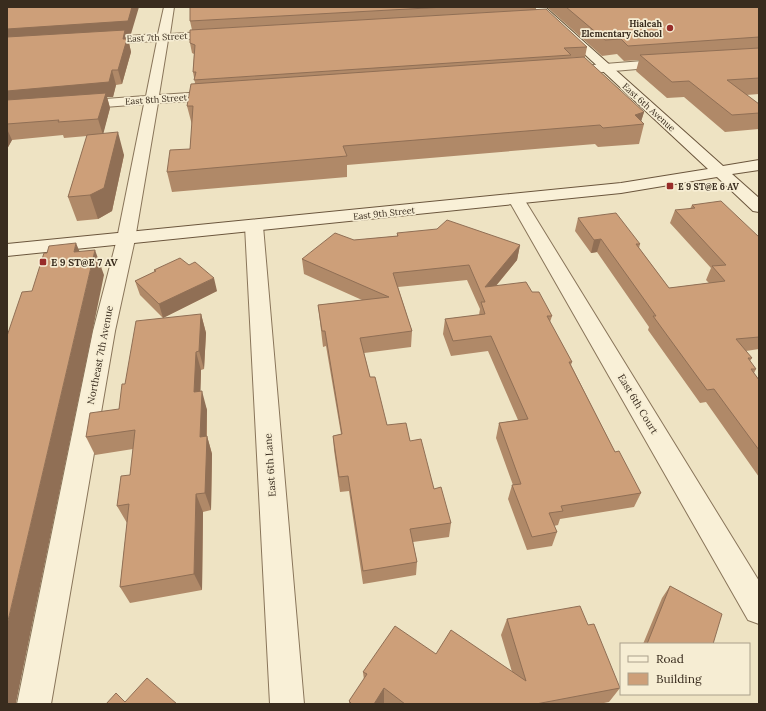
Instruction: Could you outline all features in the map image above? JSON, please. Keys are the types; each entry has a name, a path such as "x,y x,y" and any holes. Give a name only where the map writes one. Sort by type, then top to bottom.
{"street":[{"name":"Northeast 7th Avenue","path":"34,704 104,331 126,239 169,7"},
{"path":"531,15 543,10"},
{"name":"East 6th Avenue","path":"543,10 759,207"},
{"name":"East 7th Street","path":"85,42 228,33"},
{"path":"558,71 682,62"},
{"name":"East 8th Street","path":"68,106 232,94"},
{"name":"East 9th Street","path":"7,250 621,188 759,165"},
{"name":"East 6th Court","path":"516,199 759,609"},
{"name":"East 6th Lane","path":"254,226 287,704"}],"building":[{"path":"7,7 132,7 128,21 7,29"},
{"path":"190,7 445,7 190,21"},
{"name":"Hialeah Elementary School","path":"566,7 759,7 759,37 628,46 621,39 605,40"},
{"path":"546,9 587,47 564,48 571,55 194,80 196,72 193,72 195,45 190,43 190,30"},
{"path":"125,30 123,39 127,39 118,70 112,70 109,82 7,91 7,37"},
{"path":"759,48 759,78 727,80 759,104 759,113 732,115 689,81 672,82 640,55"},
{"path":"584,57 644,112 635,115 644,124 603,128 600,125 343,146 347,156 167,172 170,150 190,149 193,106 187,106 191,84"},
{"path":"106,93 98,119 7,124 7,100"},
{"path":"118,132 104,188 90,195 68,197 87,135"},
{"path":"721,201 759,237 759,337 736,339 752,358 748,358 756,369 751,369 759,380 759,450 714,389 707,390 653,316 656,316 601,239 594,240 578,218 616,213 640,244 636,244 669,288 725,281 712,266 726,265 675,210 695,208 692,205"},
{"path":"447,220 520,245 485,287 526,282 532,292 539,292 552,316 547,316 572,362 569,362 615,452 619,451 641,493 561,506 563,511 549,513 557,532 532,537 512,485 521,484 499,423 528,419 491,336 453,341 445,319 485,314 481,302 485,302 469,265 393,273 412,331 360,338 370,377 375,377 387,425 406,423 410,441 421,439 434,489 441,487 451,523 410,529 417,562 363,571 348,476 339,477 333,436 342,434 325,331 322,331 318,305 389,297 302,259 335,233 354,240 398,236 397,233 437,229"},
{"path":"76,243 74,252 95,250 7,625 7,336 22,292 32,291 44,253 47,253 49,246"},
{"path":"180,258 189,265 195,262 214,278 159,304 135,281"},
{"path":"201,314 199,351 196,352 194,392 202,391 200,437 207,436 205,493 196,494 194,574 120,587 129,504 117,506 121,476 130,475 135,430 86,437 90,413 119,409 122,384 125,384 136,321"},
{"path":"670,586 722,614 713,643 647,643"},
{"path":"580,606 588,625 594,624 620,688 536,704 405,704 384,688 374,704 352,704 349,701 367,674 363,672 395,626 436,654 451,630 526,681 507,619"},
{"path":"147,678 177,704 106,704 116,693 125,702"}],"place":[{"name":"Hialeah Elementary School","path":"670,28"},
{"name":"E 9 ST@E 6 AV","path":"670,186"},
{"name":"E 9 ST@E 7 AV","path":"43,262"}]}
